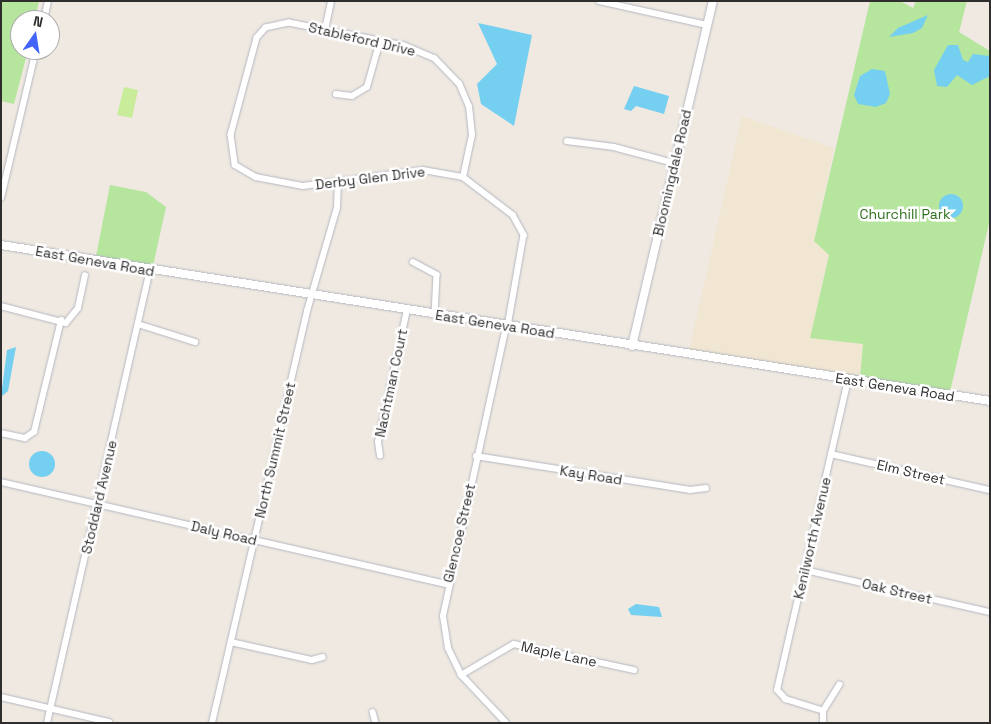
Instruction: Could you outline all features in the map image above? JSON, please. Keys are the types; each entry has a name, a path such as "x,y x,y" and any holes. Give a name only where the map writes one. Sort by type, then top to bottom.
{"main road":[{"name":"Bloomingdale Road","path":"632,346 713,1"},
{"name":"East Geneva Road","path":"1,245 150,271 990,401"}],"street":[{"path":"324,30 331,1"},
{"path":"599,1 707,25"},
{"name":"Stableford Drive","path":"236,165 230,140 254,42 266,28 280,23 380,41 427,54 459,84 472,127 463,177"},
{"path":"336,94 352,96 367,87 380,41"},
{"path":"1,198 34,60"},
{"path":"567,141 614,147 674,163"},
{"name":"Derby Glen Drive","path":"236,165 251,175 296,185 338,183 423,170 463,177 521,224"},
{"name":"North Summit Street","path":"212,723 310,295 330,235 338,183"},
{"name":"Glencoe Street","path":"506,723 461,675 444,632 447,584 525,250 521,224"},
{"path":"413,262 437,275 435,315"},
{"name":"Stoddard Avenue","path":"47,723 150,271"},
{"path":"1,306 61,320 66,323 78,308 85,276"},
{"name":"Nachtman Court","path":"380,456 378,442 407,310"},
{"path":"1,433 25,438 34,432 61,320"},
{"path":"138,324 195,342"},
{"name":"Kenilworth Avenue","path":"823,711 778,696 848,380"},
{"name":"Elm Street","path":"831,454 990,490"},
{"name":"Kay Road","path":"476,456 690,490 706,488"},
{"name":"Daly Road","path":"1,482 447,584"},
{"name":"Oak Street","path":"805,570 990,612"},
{"path":"231,642 312,660 323,657"},
{"name":"Maple Lane","path":"461,675 514,644 634,670"},
{"path":"823,723 823,711 839,685"},
{"path":"1,697 109,722"},
{"path":"373,712 376,723"}],"shaded area":[{"path":"742,116 834,148 814,241 829,255 810,338 863,344 860,377 689,351"}],"green space":[{"path":"1,1 39,1 37,10 10,10 10,60 25,60 14,104 1,101"},
{"name":"Churchill Park","path":"870,1 900,1 913,8 916,1 967,1 959,32 990,51 990,219 950,392 860,377 863,344 810,338 829,255 814,241"},
{"path":"124,87 138,90 132,118 117,115"},
{"path":"110,185 146,192 166,207 153,266 96,256"}],"water":[{"path":"928,15 922,28 913,33 889,37 898,28"},
{"path":"478,23 532,35 514,126 481,104 477,84 497,64"},
{"path":"948,45 958,45 963,60 968,62 973,54 990,56 990,76 972,85 957,75 947,87 937,86 934,70"},
{"path":"872,69 885,71 890,94 886,103 876,107 858,104 854,95 860,76"},
{"path":"634,86 669,96 664,114 636,106 631,111 624,109"},
{"path":"951,194 960,197 963,206 960,215 951,218 942,215 939,206 942,197"},
{"path":"16,347 8,391 1,397 7,350"},
{"path":"42,451 51,455 55,464 51,473 42,477 33,473 29,464 33,455"},
{"path":"636,604 659,607 662,617 631,615 628,609"}]}
